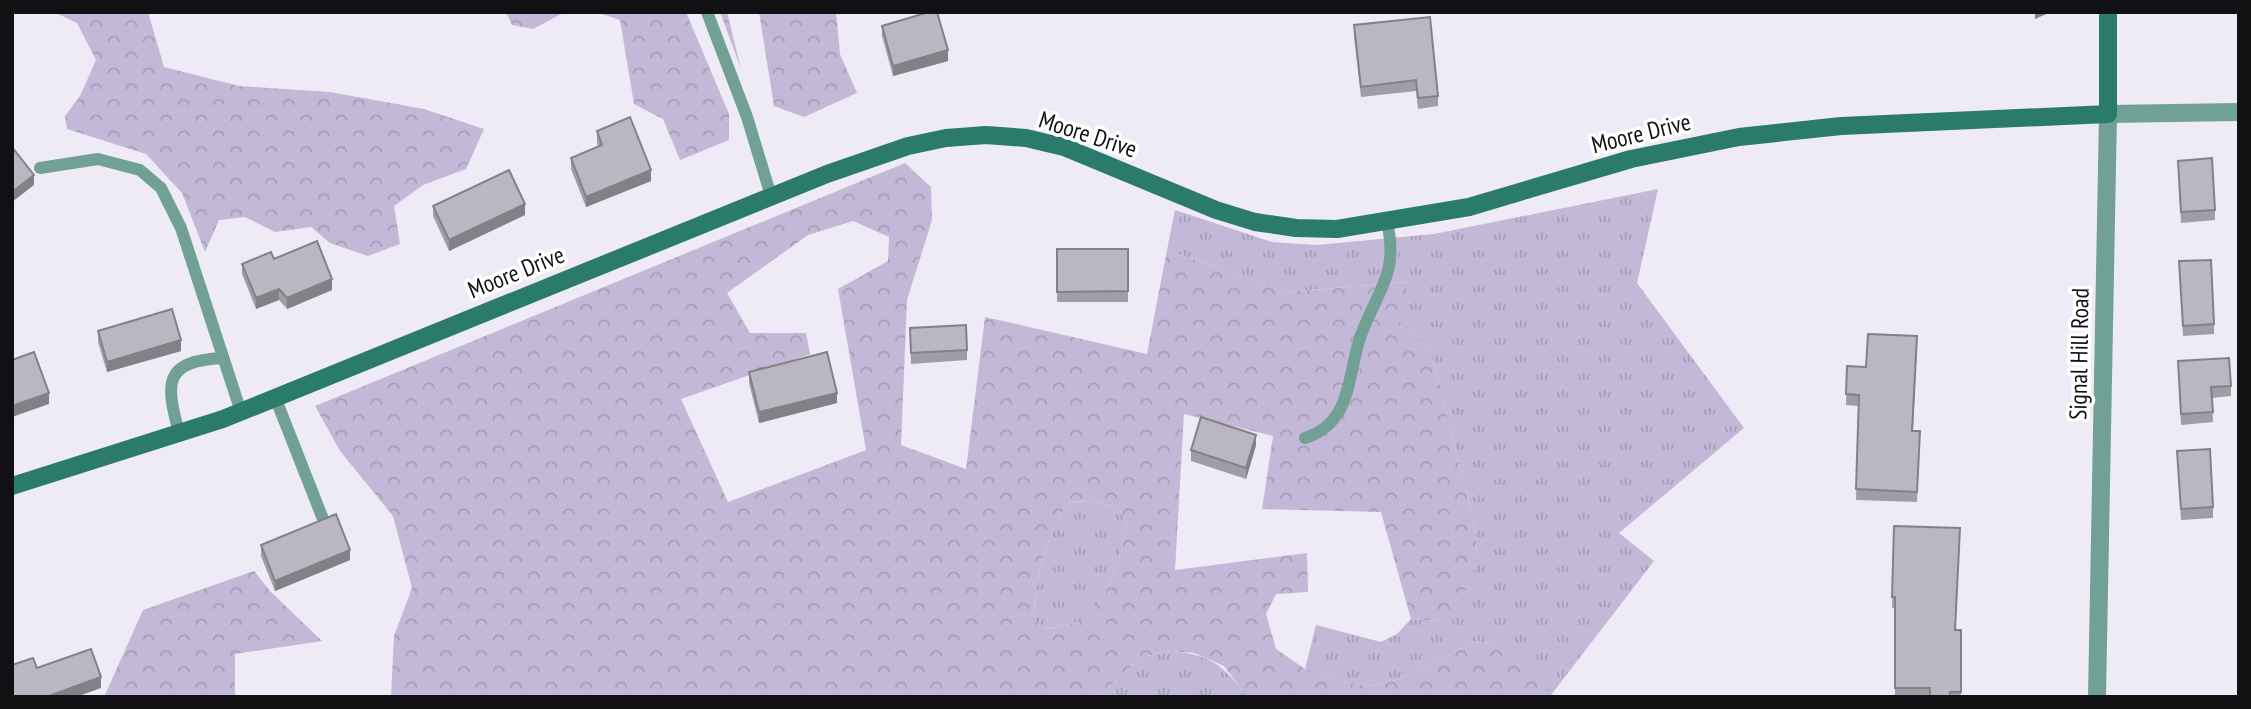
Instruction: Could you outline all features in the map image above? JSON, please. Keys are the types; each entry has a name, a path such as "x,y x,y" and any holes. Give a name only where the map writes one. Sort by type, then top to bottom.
{"main road":[{"name":"Signal Hill Road","path":"2108,12 2108,114"},
{"name":"Moore Drive","path":"12,486 241,412 771,196 908,146 946,138 986,135 1026,138 1064,147 1216,210 1255,222 1296,228 1337,229 1469,207 1631,159 1739,137 1841,126 2108,114"}],"street":[{"path":"2108,114 2239,112"},
{"name":"Signal Hill Road","path":"2097,697 2108,114"}],"lane":[{"path":"707,12 747,117 771,196"},
{"path":"40,168 98,159 140,170 161,188 181,228 241,412"},
{"path":"1305,438 1327,427 1346,401 1362,333 1387,282 1392,261 1387,222"},
{"path":"178,433 169,386 177,370 199,359 223,358"},
{"path":"275,397 323,519"}],"green space":[{"path":"54,12 148,12 164,67 239,86 330,92 424,109 484,129 466,169 423,185 394,206 400,244 368,256 330,243 311,227 275,232 245,217 219,220 205,252 182,193 146,154 67,129 65,116 80,96 96,60 77,23"},
{"path":"506,12 565,12 533,29 512,25"},
{"path":"596,12 686,12 729,114 729,140 680,160 663,119 634,104 620,20"},
{"path":"720,12 727,12 741,69"},
{"path":"759,12 836,12 840,54 857,93 804,117 774,106"},
{"path":"905,163 931,187 932,220 907,300 901,445 966,469 985,317 1147,354 1167,250 1285,292 1408,282 1398,325 1417,335 1434,362 1473,520 1478,557 1471,583 1440,621 1411,619 1381,512 1262,509 1273,436 1184,414 1175,570 1307,553 1308,592 1276,594 1266,614 1276,649 1305,669 1348,683 1374,686 1399,679 1477,641 1497,646 1554,697 1247,697 1224,666 1194,653 1171,651 1142,657 1098,697 391,697 394,636 412,588 393,516 340,451 315,406","holes":["853,221 889,237 888,261 838,289 866,450 728,502 681,399 810,354 806,333 750,333 727,293 808,235","1092,501 1119,508 1127,526 1119,559 1103,598 1078,622 1047,629 1033,620 1037,588 1048,543 1069,502"]},
{"path":"1658,189 1637,283 1744,428 1619,533 1654,561 1551,695 1497,646 1477,641 1399,679 1374,686 1348,683 1305,669 1316,625 1381,642 1397,634 1411,619 1440,621 1478,557 1473,520 1434,362 1417,335 1398,325 1407,282 1285,292 1167,250 1175,210 1272,242 1317,245 1434,234"},
{"path":"1092,501 1119,508 1127,526 1119,559 1103,598 1079,622 1046,629 1033,620 1040,573 1053,529 1069,502"},
{"path":"254,571 270,591 322,641 235,654 235,697 104,697 143,610"},
{"path":"1171,651 1207,659 1223,669 1247,697 1098,697 1142,657"}],"building":[{"path":"937,12 948,50 893,66 882,26"},
{"path":"1430,17 1438,96 1418,98 1416,80 1361,87 1354,25"},
{"path":"630,117 651,170 586,197 571,158 602,145 597,131"},
{"path":"12,147 34,175 12,192"},
{"path":"2212,158 2215,210 2181,212 2178,161"},
{"path":"509,170 525,204 449,240 433,206"},
{"path":"317,241 332,279 287,298 279,289 256,298 242,264 271,252 274,259"},
{"path":"1057,249 1128,249 1128,291 1057,292"},
{"path":"2211,260 2214,324 2183,326 2179,261"},
{"path":"172,309 181,340 107,362 98,331"},
{"path":"966,325 967,350 911,353 910,328"},
{"path":"1868,334 1917,336 1912,431 1920,431 1917,492 1856,489 1859,395 1846,394 1847,366 1866,367"},
{"path":"34,352 49,393 12,406 12,360"},
{"path":"827,352 837,393 759,412 749,372"},
{"path":"2229,358 2231,386 2211,387 2213,412 2181,414 2178,361"},
{"path":"1201,417 1256,435 1246,468 1191,450"},
{"path":"2210,449 2213,507 2181,509 2177,451"},
{"path":"336,514 350,550 275,581 261,545"},
{"path":"1894,526 1960,528 1955,630 1961,630 1961,692 1950,692 1950,697 1930,697 1930,688 1895,688 1895,597 1892,597"},
{"path":"91,649 101,677 46,697 14,697 12,665 33,658 37,668"}]}
